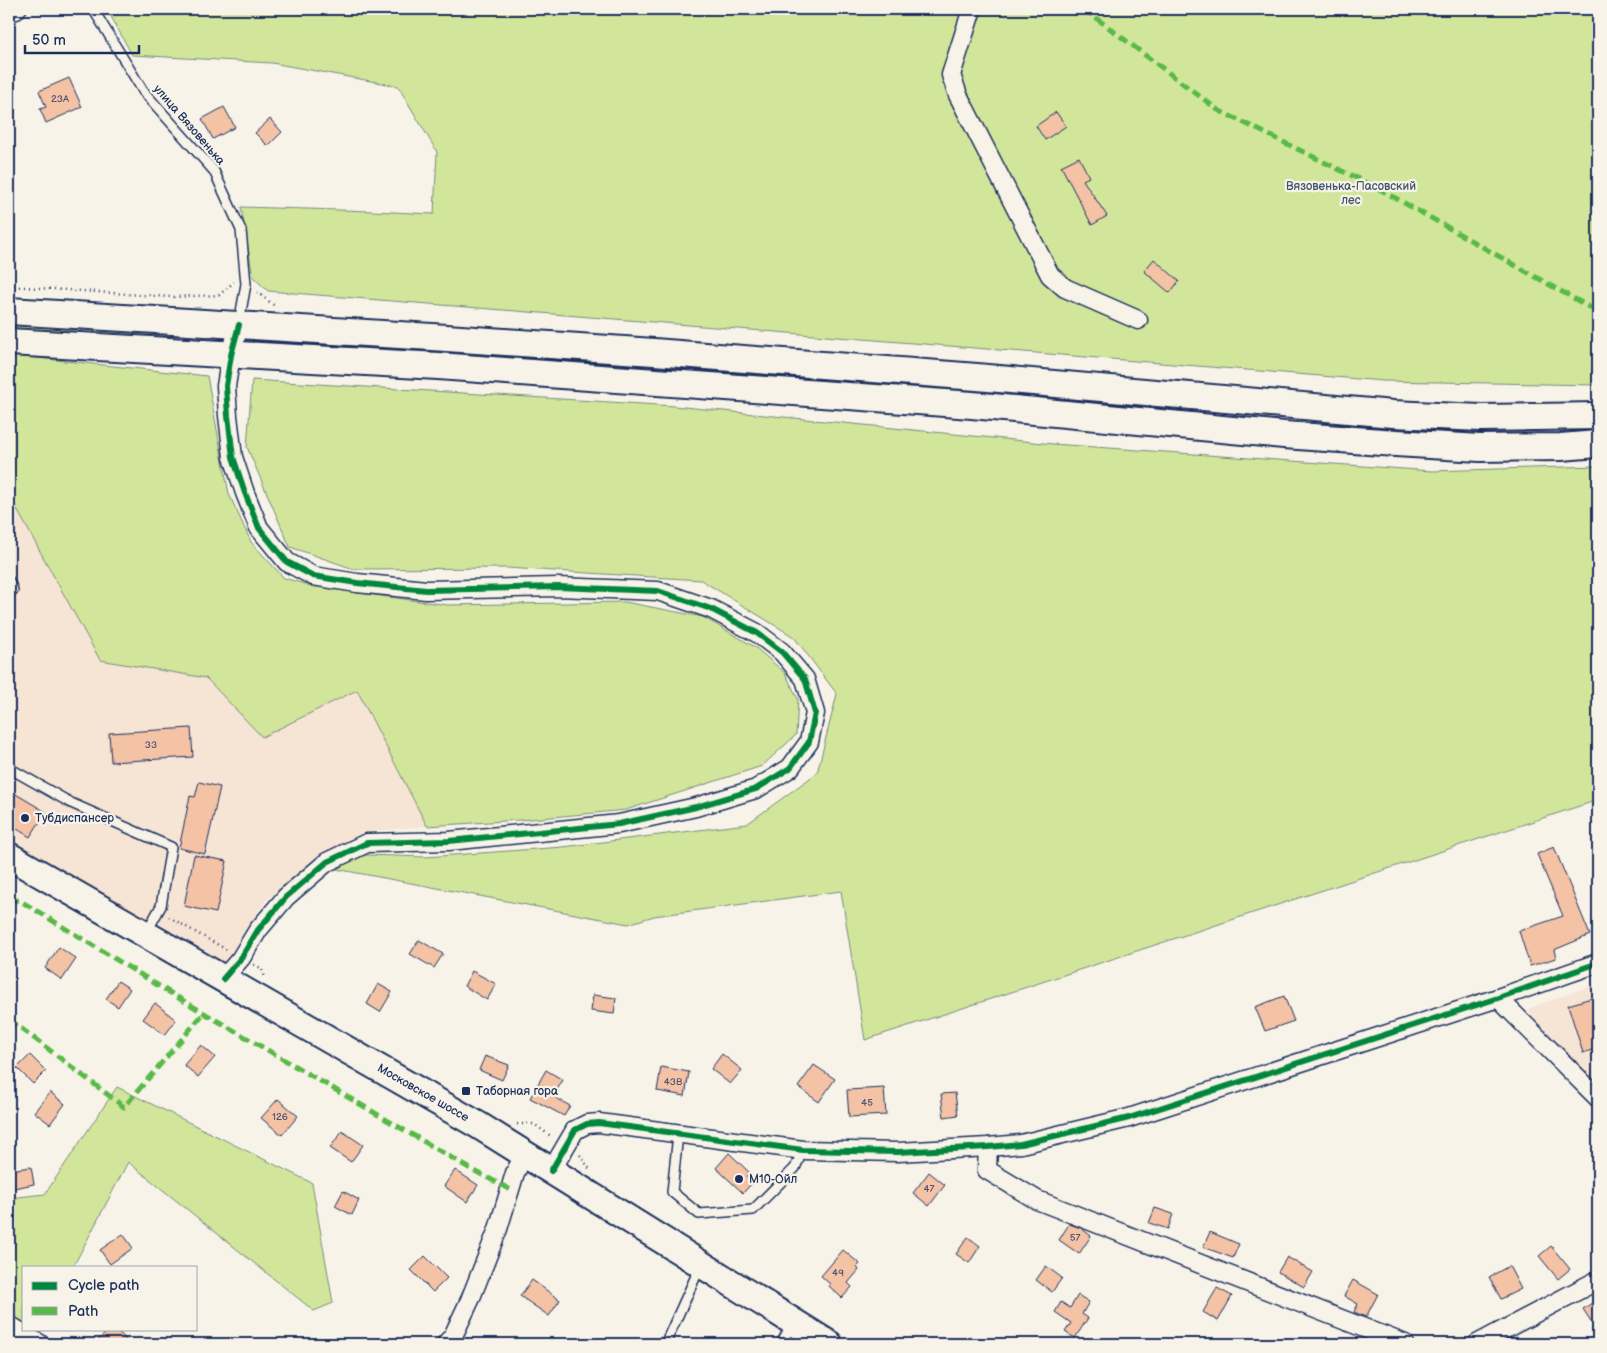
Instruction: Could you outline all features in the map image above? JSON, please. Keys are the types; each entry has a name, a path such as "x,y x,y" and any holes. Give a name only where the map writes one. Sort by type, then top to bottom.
{"main road":[{"path":"9,311 432,337 958,375 1393,414 1480,418 1598,416"},
{"path":"9,342 438,366 943,403 1284,435 1396,443 1480,448 1560,447 1598,444"},
{"name":"Московское шоссе","path":"9,856 403,1081 524,1154 701,1265 787,1333 829,1344"}],"street":[{"path":"972,9 951,75 958,95 1050,275 1065,288 1138,320"},
{"path":"223,979 241,958 258,930 286,897 327,862 367,843 448,841 619,824 696,807 756,789 790,768 809,742 815,712 805,679 782,652 757,633 711,609 658,591 558,587 426,590 357,583 313,576 287,562 259,528 233,457 226,386 231,355 239,326"},
{"path":"551,1171 575,1130 587,1124 599,1123 803,1150 898,1152 1021,1144 1129,1118 1498,998 1598,963"},
{"path":"1498,998 1598,1098"},
{"path":"988,1147 988,1170 1037,1200 1405,1344"},
{"path":"446,1344 453,1336 470,1300 498,1229 515,1173 524,1154"},
{"path":"1477,1344 1598,1280"},
{"path":"9,1325 40,1344"}],"lane":[{"path":"9,17 18,14 22,9"},
{"name":"улица Вязовенька","path":"93,9 142,91 214,171 240,230 246,284 239,326"},
{"path":"9,581 13,590"},
{"path":"9,768 71,803 171,847 161,906 146,934"},
{"path":"678,1134 672,1192 699,1214 753,1210 795,1168 803,1150"},
{"path":"665,1344 701,1265"}],"shaded area":[{"path":"9,495 100,660 206,678 262,737 357,690 427,826 363,832 324,855 265,901 224,964 9,842"},
{"path":"1598,983 1598,1095 1528,1009"}],"green space":[{"name":"Вязовенька-Пасовский лес","path":"107,9 1598,9 1598,385 1383,381 268,291 253,277 241,207 434,214 437,152 398,86 272,63 132,55"},
{"path":"9,319 84,325 77,336 9,331"},
{"path":"98,326 170,331 172,337 169,341 90,336"},
{"path":"9,355 207,376 229,494 251,542 284,578 315,587 448,605 625,602 703,617 755,647 785,673 798,699 796,735 762,766 626,810 427,826 357,690 262,737 206,678 100,660 9,495"},
{"path":"252,380 674,406 1053,444 1432,471 1598,466 1598,800 865,1040 841,891 654,916 628,924 331,868 365,855 426,857 563,847 747,824 817,773 837,694 794,637 701,580 507,568 354,569 290,547 247,447"},
{"path":"117,1087 312,1183 333,1303 314,1311 128,1162 74,1266 22,1266 22,1330 40,1330 33,1344 9,1333 9,1198 45,1194"}],"building":[{"path":"69,78 82,107 46,123 40,109 46,107 39,91"},
{"path":"224,107 235,127 213,139 202,119"},
{"path":"1056,112 1066,126 1045,140 1036,126"},
{"path":"270,119 282,132 268,146 255,133"},
{"path":"1079,157 1089,177 1083,180 1107,216 1092,225 1061,166"},
{"path":"1154,259 1179,281 1170,293 1144,271"},
{"path":"191,728 193,757 111,762 109,733"},
{"path":"199,782 220,787 205,854 179,848 190,796 195,797"},
{"name":"Тубдиспансер","path":"9,790 46,812 30,837 9,824"},
{"path":"1554,847 1590,935 1554,950 1556,958 1530,966 1519,931 1563,916 1537,854"},
{"path":"194,855 227,861 216,913 184,906"},
{"path":"419,940 443,954 434,968 410,954"},
{"path":"59,947 76,959 62,980 45,968"},
{"path":"472,971 496,984 487,1000 464,986"},
{"path":"118,981 130,989 118,1007 106,999"},
{"path":"378,984 392,992 380,1012 367,1004"},
{"path":"593,995 616,998 614,1014 591,1011"},
{"path":"1284,996 1294,1021 1265,1031 1255,1007"},
{"path":"1598,996 1598,1048 1583,1053 1568,1005"},
{"path":"155,1003 176,1020 165,1035 143,1019"},
{"path":"201,1045 215,1057 198,1077 184,1065"},
{"path":"722,1054 742,1070 730,1084 711,1069"},
{"path":"30,1055 46,1071 33,1084 17,1068"},
{"path":"485,1056 509,1065 502,1080 479,1070"},
{"path":"814,1065 835,1079 819,1102 798,1087"},
{"path":"661,1067 689,1072 685,1096 657,1091"},
{"path":"546,1070 563,1080 553,1096 570,1106 564,1116 530,1098"},
{"path":"884,1088 886,1115 849,1117 847,1090"},
{"path":"50,1092 65,1104 50,1124 34,1112"},
{"path":"955,1093 958,1115 944,1117 941,1094"},
{"path":"278,1099 298,1116 282,1135 261,1118"},
{"path":"342,1131 363,1145 351,1162 330,1148"},
{"path":"729,1153 750,1173 746,1176 753,1182 743,1193 716,1168"},
{"path":"31,1167 34,1184 9,1189 9,1170"},
{"path":"455,1170 478,1185 467,1202 444,1186"},
{"path":"929,1172 945,1185 929,1206 913,1193"},
{"path":"343,1191 359,1200 352,1215 335,1206"},
{"path":"1155,1208 1173,1214 1168,1229 1149,1223"},
{"path":"1069,1224 1081,1228 1091,1236 1079,1254 1059,1240"},
{"path":"1210,1232 1239,1244 1233,1258 1203,1247"},
{"path":"123,1234 133,1248 110,1264 100,1250"},
{"path":"968,1237 980,1246 969,1263 956,1254"},
{"path":"1551,1246 1570,1269 1558,1279 1539,1256"},
{"path":"843,1250 860,1264 857,1267 859,1270 848,1283 852,1287 842,1298 821,1276"},
{"path":"425,1256 447,1278 433,1292 411,1270"},
{"path":"1287,1257 1313,1272 1304,1287 1278,1272"},
{"path":"1046,1266 1062,1278 1052,1292 1036,1280"},
{"path":"1509,1266 1521,1289 1501,1299 1489,1277"},
{"path":"532,1280 560,1300 549,1316 520,1296"},
{"path":"1353,1280 1378,1294 1366,1317 1354,1312 1358,1304 1344,1296"},
{"path":"1217,1288 1232,1296 1218,1321 1203,1312"},
{"path":"1078,1295 1089,1302 1082,1314 1088,1318 1075,1338 1065,1332 1071,1323 1055,1312 1061,1302 1070,1308"},
{"path":"1598,1299 1598,1332 1583,1309"},
{"path":"109,1330 117,1330 130,1344 94,1344"}],"marked path":[{"path":"1084,9 1218,110 1383,191 1598,312"},
{"path":"9,901 19,900 182,1000 469,1168 511,1190"},
{"path":"9,1019 124,1107 204,1013"}],"cycle path":[{"path":"223,979 241,958 258,930 286,897 327,862 367,843 449,841 619,824 696,807 756,789 790,768 809,742 815,713 805,679 782,652 757,633 711,609 658,591 558,587 426,590 357,583 313,576 287,562 259,528 233,457 226,386 231,355 239,325"},
{"path":"551,1171 575,1130 587,1124 599,1123 803,1150 898,1152 1021,1144 1129,1118 1498,998 1598,963"}],"place":[{"name":"Тубдиспансер","path":"25,818"},
{"name":"Таборная гора","path":"466,1091"},
{"name":"М10-Ойл","path":"739,1179"}]}
